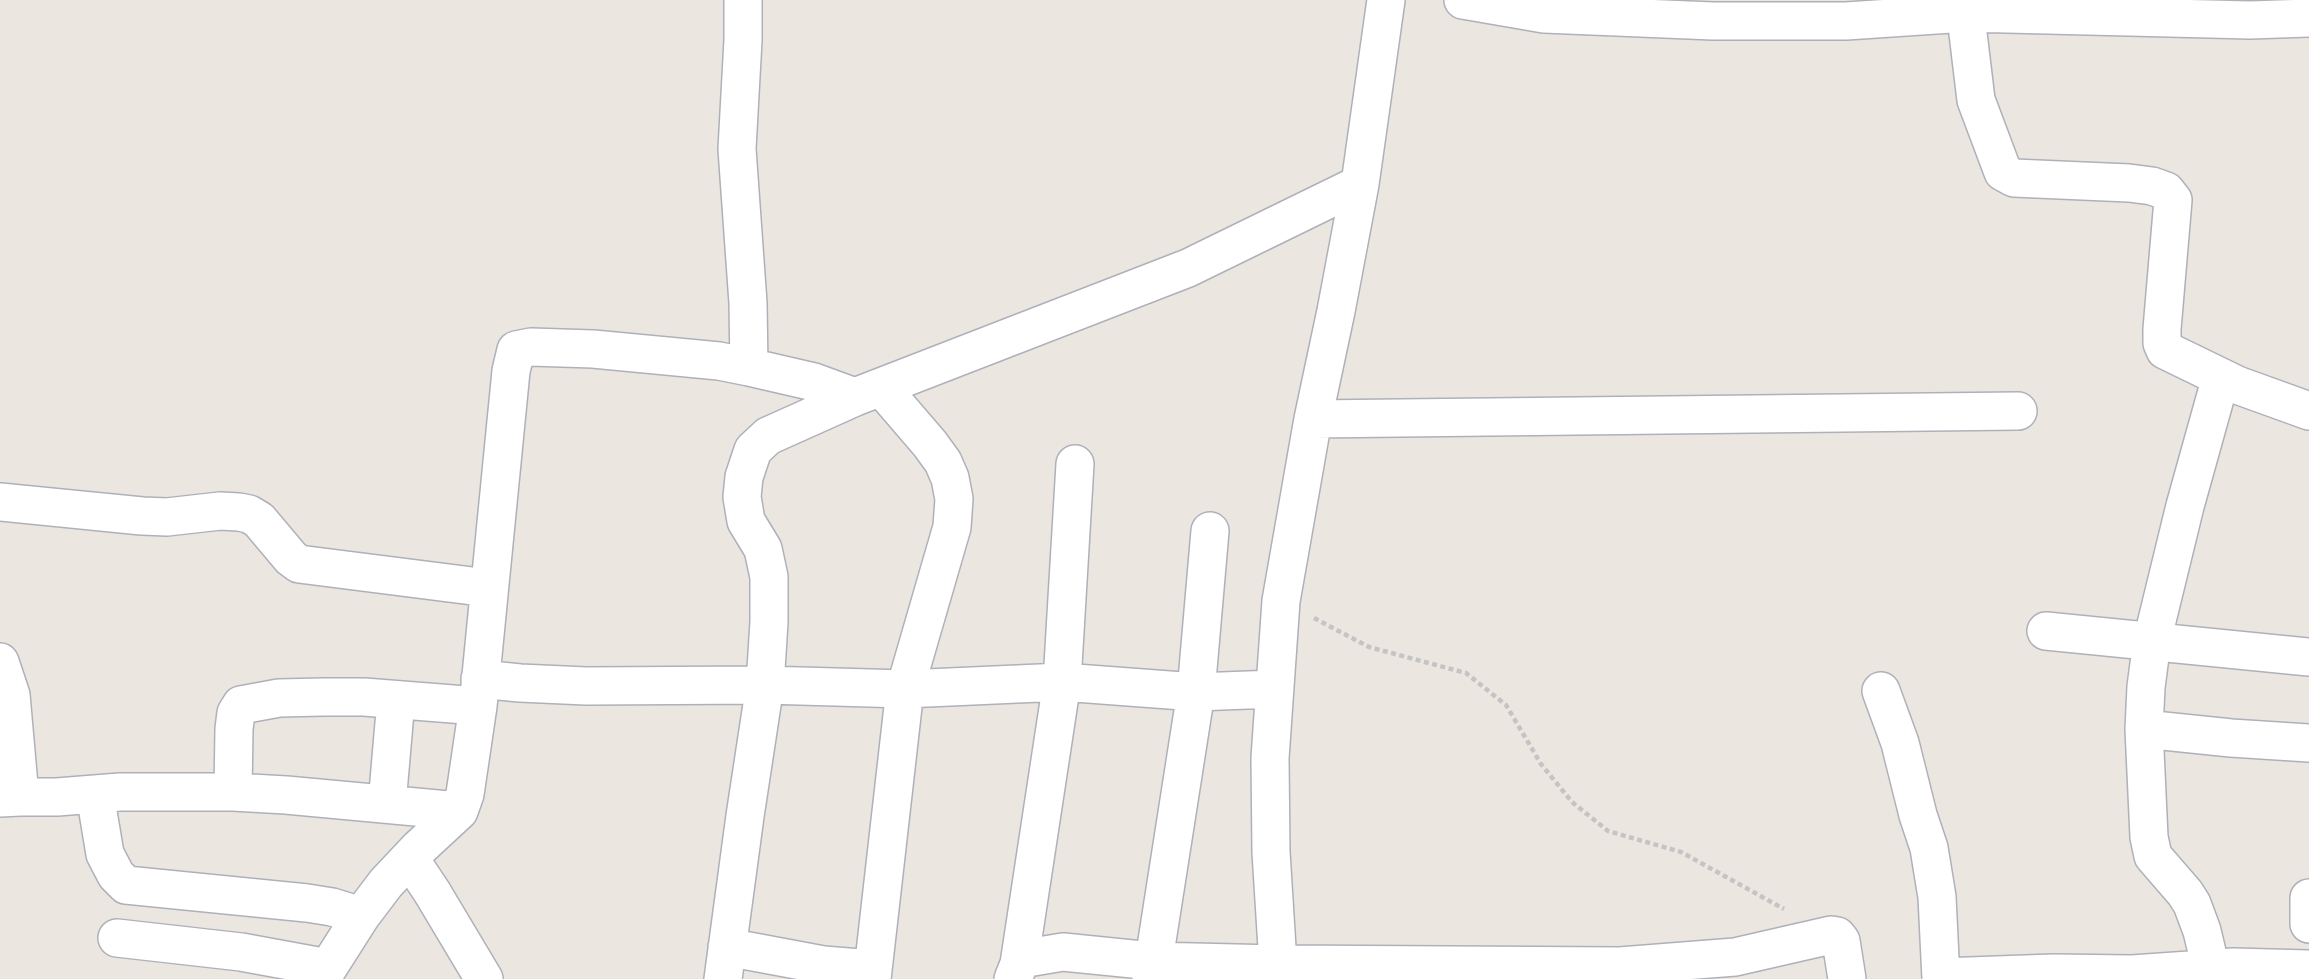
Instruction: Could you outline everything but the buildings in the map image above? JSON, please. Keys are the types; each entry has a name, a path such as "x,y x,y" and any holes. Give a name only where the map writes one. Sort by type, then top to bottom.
{"street":[{"path":"743,0 737,149 747,289 749,367"},
{"path":"1255,969 1271,852 1270,758 1281,601 1313,419 1360,184 1386,0"},
{"path":"1464,0 1713,21 1844,11 1965,6 2250,20 2309,18"},
{"path":"1965,6 1976,100 2001,166 2007,175 2014,178 2129,183 2161,188 2173,200 2162,343 2168,353 2309,411"},
{"path":"117,938 241,952 324,973 386,883 459,811 467,782 479,692 513,355 518,348 548,346 719,361 814,383 868,392 930,444 943,462 953,489 952,527 905,689 872,974 823,965 725,963 765,685 770,600 769,577 762,545 746,521 743,507 742,489 752,450 768,436 868,392 1188,268 1360,184"},
{"path":"2210,969 2202,931 2192,904 2185,892 2153,856 2149,837 2144,729 2152,641 2185,506 2221,377"},
{"path":"1313,419 2018,411"},
{"path":"1016,971 1062,682 1075,464"},
{"path":"0,502 142,516 239,512 259,520 299,564 488,588"},
{"path":"1151,970 1196,692 1210,531"},
{"path":"2046,631 2309,657"},
{"path":"0,662 12,695 10,797 120,792 233,792 459,811"},
{"path":"233,792 236,713 241,705 279,698 324,696 396,700 479,692 520,684 765,685 905,689 1062,682 1196,692 1274,689"},
{"path":"1881,691 1929,848 1937,897 1941,978 2053,973 2133,974 2210,969 2309,969"},
{"path":"387,804 396,700"},
{"path":"2144,729 2309,743"},
{"path":"95,794 105,854 116,875 126,885 307,903 361,916"},
{"path":"410,859 484,979"},
{"path":"2309,898 2309,924"},
{"path":"1016,971 1027,958 1063,952 1151,970 1620,973 1735,968 1831,935 1837,936 1841,941 1847,979"}],"path":[{"path":"1281,601 1369,647 1466,673 1506,705 1541,764 1572,802 1608,831 1681,852 1785,909"}]}
